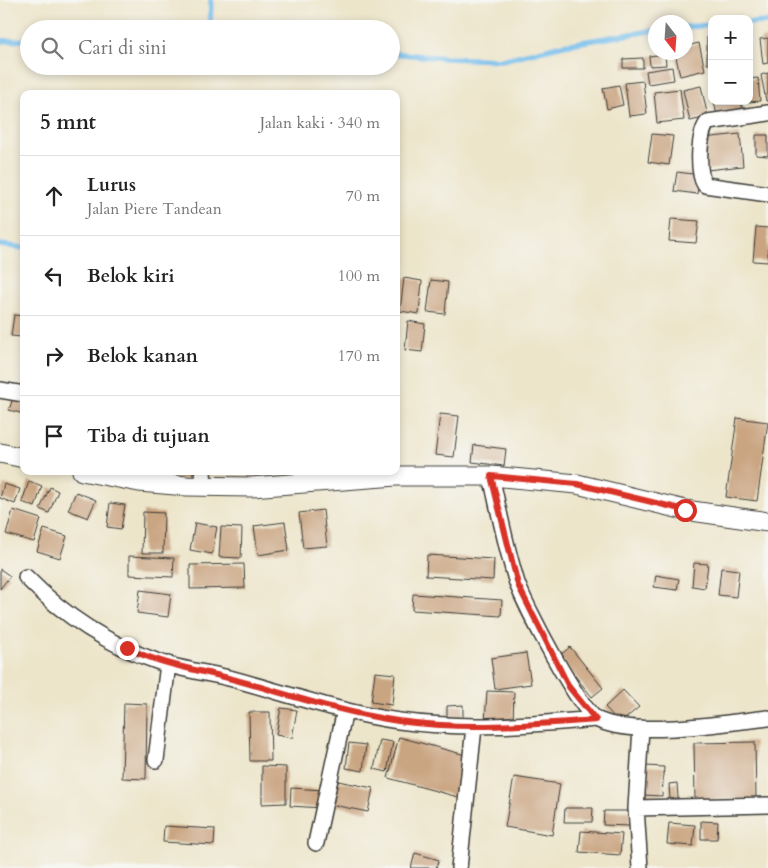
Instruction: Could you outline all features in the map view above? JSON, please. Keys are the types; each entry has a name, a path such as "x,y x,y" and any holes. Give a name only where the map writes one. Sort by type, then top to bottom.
{"street":[{"path":"768,113 708,122 702,136 700,164 703,182 707,186 768,194"},
{"path":"0,390 20,393"},
{"path":"0,453 20,457"},
{"path":"400,474 491,476 577,484 685,510 768,522"},
{"path":"103,475 140,482 204,479 251,487 385,475"},
{"path":"491,476 518,585 569,687 596,720"},
{"path":"26,578 50,602 89,629 146,657 345,710 398,721 501,727 596,720 614,725 641,728 707,725 768,718"},
{"path":"156,760 168,664"},
{"path":"316,843 345,710"},
{"path":"459,868 474,726"},
{"path":"640,868 636,808 641,728"},
{"path":"636,808 768,805"}],"building":[{"path":"707,37 708,37 708,64"},
{"path":"768,38 768,63 763,64 760,39"},
{"path":"699,43 705,70 680,76 677,60 693,60 693,44"},
{"path":"643,58 643,68 623,68 623,59"},
{"path":"649,60 666,60 666,65 650,66"},
{"path":"672,67 674,80 648,84 646,71"},
{"path":"768,73 768,101 766,101 761,75"},
{"path":"758,78 760,101 753,102 753,79"},
{"path":"643,81 647,114 629,116 625,83"},
{"path":"619,85 623,105 607,109 603,88"},
{"path":"701,86 708,117 690,121 683,90"},
{"path":"680,89 684,120 657,123 654,92"},
{"path":"715,105 742,105 743,111 717,116"},
{"path":"652,134 673,136 669,165 648,162"},
{"path":"740,134 743,166 707,170 703,138"},
{"path":"756,135 768,135 768,156 756,155"},
{"path":"677,172 700,175 697,194 674,191"},
{"path":"671,219 699,221 696,243 669,241"},
{"path":"756,227 768,228 768,262 753,261"},
{"path":"404,278 422,281 419,314 400,311"},
{"path":"431,280 448,282 445,314 427,312"},
{"path":"14,315 20,316 20,337 11,336"},
{"path":"408,321 425,324 422,352 405,350"},
{"path":"13,398 20,400 20,413 9,410"},
{"path":"440,414 459,416 454,457 435,455"},
{"path":"737,418 768,422 757,501 726,497"},
{"path":"474,445 506,449 504,466 472,462"},
{"path":"164,475 193,475 193,479 164,479"},
{"path":"29,481 42,486 35,507 22,502"},
{"path":"4,484 20,489 15,504 0,498"},
{"path":"50,487 58,491 49,513 40,509"},
{"path":"76,492 96,500 88,518 68,510"},
{"path":"110,503 125,505 121,529 107,527"},
{"path":"13,510 41,519 34,542 6,534"},
{"path":"323,510 327,546 303,548 299,513"},
{"path":"143,512 164,513 163,553 142,553"},
{"path":"285,522 289,550 258,555 254,526"},
{"path":"195,523 217,527 212,554 190,550"},
{"path":"221,527 242,528 241,558 219,557"},
{"path":"44,529 67,536 60,558 37,551"},
{"path":"427,555 494,559 493,580 426,576"},
{"path":"129,556 174,558 173,577 129,575"},
{"path":"694,563 708,564 705,588 692,586"},
{"path":"244,564 245,588 190,589 190,565"},
{"path":"721,568 739,570 736,597 718,595"},
{"path":"0,569 10,576 0,589"},
{"path":"656,575 679,579 677,590 654,587"},
{"path":"140,590 171,594 168,617 137,613"},
{"path":"413,594 502,600 501,616 412,610"},
{"path":"570,647 603,688 592,697 559,656"},
{"path":"526,653 531,684 495,689 491,658"},
{"path":"375,672 395,674 392,705 371,702"},
{"path":"623,690 639,707 620,723 605,707"},
{"path":"487,691 514,692 513,724 485,722"},
{"path":"124,703 147,704 146,779 122,778"},
{"path":"463,705 463,723 447,724 447,706"},
{"path":"281,708 297,710 292,738 276,735"},
{"path":"249,712 270,712 271,761 250,761"},
{"path":"399,737 469,756 458,797 388,778"},
{"path":"380,740 393,742 387,772 374,769"},
{"path":"755,742 756,799 695,800 694,743"},
{"path":"349,743 366,745 363,771 346,768"},
{"path":"262,766 286,767 286,803 262,804"},
{"path":"646,766 664,767 662,796 643,795"},
{"path":"514,777 560,784 552,835 505,827"},
{"path":"338,781 373,788 368,812 333,805"},
{"path":"677,783 678,798 670,799 669,784"},
{"path":"291,788 323,790 322,808 290,806"},
{"path":"565,808 593,808 592,822 564,822"},
{"path":"604,811 630,811 629,826 603,825"},
{"path":"701,821 718,822 717,839 701,839"},
{"path":"669,823 695,825 693,846 667,844"},
{"path":"164,826 215,829 214,845 163,842"},
{"path":"581,831 622,834 620,855 579,852"},
{"path":"415,853 439,860 436,868 411,868"}],"waterway":[{"path":"210,20 211,0"},
{"path":"753,23 768,22"},
{"path":"693,26 708,25"},
{"path":"400,54 502,60 563,45 648,31"},
{"path":"0,41 20,40"},
{"path":"0,245 20,248"}],"route":[{"path":"127,648 168,664 218,675 357,713 398,721 447,726 501,727 596,720 569,687 518,585 491,476 577,484 685,510"}]}
